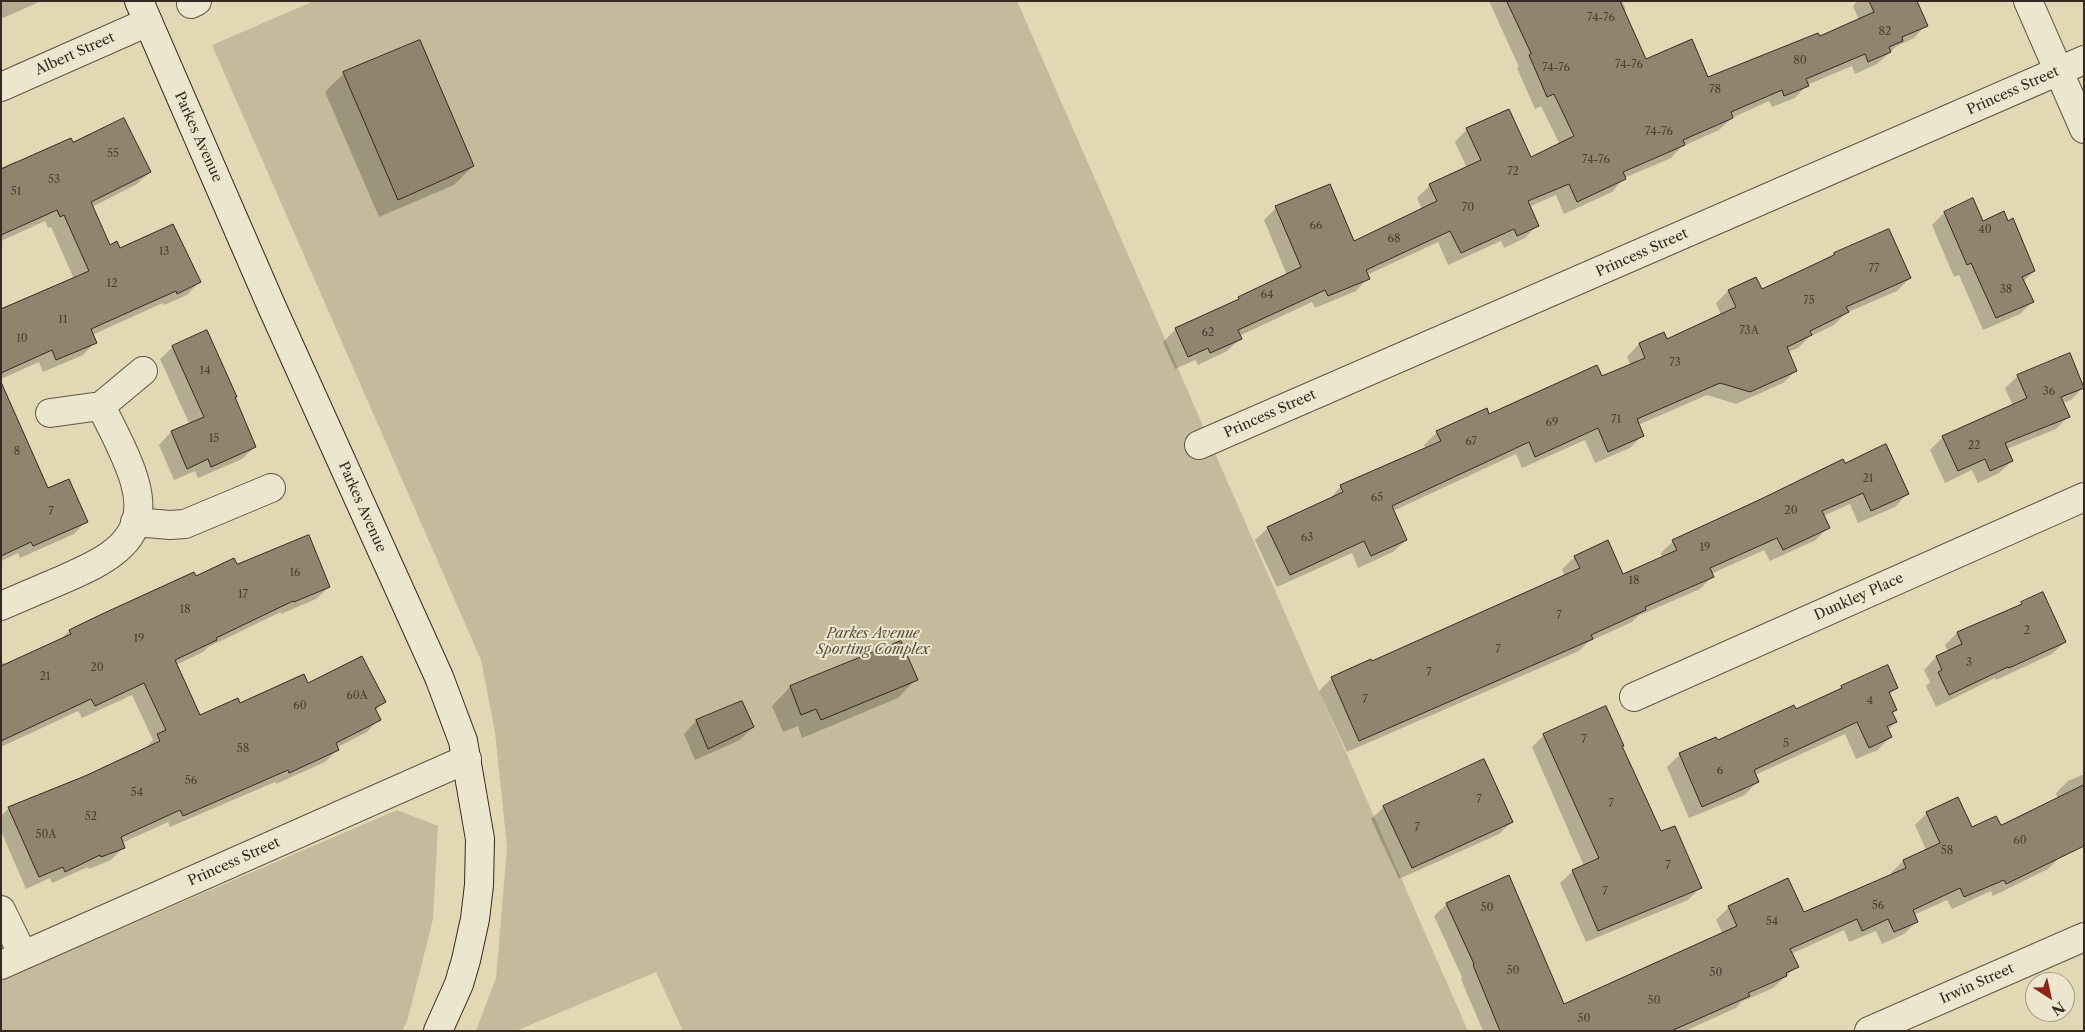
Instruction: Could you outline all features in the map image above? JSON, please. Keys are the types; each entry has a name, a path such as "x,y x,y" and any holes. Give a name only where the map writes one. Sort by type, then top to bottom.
{"street":[{"path":"2028,1 2084,129"},
{"name":"Albert Street","path":"1,87 143,12"},
{"name":"Parkes Avenue","path":"143,12 271,305 439,677 456,721 467,759 480,839 478,900 471,940 459,984 438,1031"},
{"name":"Princess Street","path":"1200,445 2084,60"},
{"path":"50,413 102,406 143,370"},
{"path":"1,606 95,565 109,557 126,542 135,522 138,508 136,484 102,406"},
{"path":"135,522 170,525 185,524 271,488"},
{"name":"Dunkley Place","path":"1634,696 2084,497"},
{"name":"Princess Street","path":"12,960 467,759"},
{"path":"1,910 12,960"},
{"name":"Irwin Street","path":"1869,1031 2084,937"}],"green space":[{"name":"Parkes Avenue Sporting Complex","path":"314,1 1017,1 1468,1031 683,1031 656,972 516,1031 476,1031 496,978 507,847 495,732 481,660 212,45"},
{"path":"397,810 438,826 433,919 407,1022 402,1031 1,1031 1,980"}],"building":[{"path":"1507,1 1620,1 1646,59 1692,39 1708,77 1818,33 1820,36 1874,12 1869,1 1917,1 1928,26 1902,37 1903,41 1889,47 1891,52 1868,62 1865,54 1806,79 1809,86 1784,96 1782,90 1731,112 1733,118 1683,140 1685,145 1623,172 1626,179 1577,202 1569,184 1528,201 1539,226 1517,236 1514,229 1461,253 1450,231 1366,270 1370,279 1328,296 1325,290 1238,330 1242,339 1210,353 1208,348 1188,357 1175,328 1239,299 1238,297 1301,267 1275,206 1330,184 1354,241 1437,201 1429,184 1481,160 1466,128 1509,109 1531,157 1574,136 1554,94 1547,97 1529,55 1531,54"},
{"path":"420,40 474,166 398,200 343,72"},
{"path":"124,118 151,172 91,202 110,245 117,241 120,248 173,224 201,282 177,294 176,291 91,329 97,343 56,360 52,350 1,373 1,309 89,271 64,215 60,217 57,210 1,235 1,169 71,138 73,142"},
{"path":"1973,198 1983,221 2004,211 2008,221 2013,218 2035,271 2022,277 2034,302 1996,318 1971,263 1967,265 1944,212"},
{"path":"1889,229 1911,278 1846,307 1849,312 1810,331 1812,335 1787,347 1797,371 1750,392 1720,383 1637,419 1644,436 1608,452 1598,428 1535,457 1529,442 1392,506 1407,540 1371,556 1364,541 1290,575 1267,527 1343,492 1340,485 1441,441 1436,431 1487,408 1489,414 1597,365 1602,376 1645,358 1639,343 1664,332 1667,339 1736,307 1728,290 1756,277 1762,289 1834,255 1834,253"},
{"path":"207,330 237,397 235,397 256,447 211,467 208,459 187,469 171,431 204,417 172,346"},
{"path":"2070,353 2084,388 2061,397 2070,417 2005,443 2013,461 1990,471 1985,459 1958,471 1942,436 2027,398 2017,375"},
{"path":"1,382 48,488 69,479 88,522 33,546 31,542 1,556"},
{"path":"1886,444 1909,494 1871,511 1863,493 1822,511 1830,528 1783,550 1777,538 1710,568 1714,577 1645,607 1646,610 1591,635 1593,639 1359,741 1331,677 1371,659 1372,661 1580,568 1574,556 1608,540 1623,574 1677,550 1672,540 1843,459 1845,463"},
{"path":"309,535 330,587 293,601 175,660 200,715 238,698 240,703 304,674 308,683 362,656 386,702 375,708 381,720 336,743 339,750 289,773 288,770 183,816 180,810 121,837 125,848 101,857 100,855 65,872 63,867 39,877 8,807 85,776 160,741 157,734 166,730 144,683 95,706 91,699 1,741 1,666 71,634 69,630 194,572 196,576 234,558 237,564"},
{"path":"2043,592 2066,642 1949,695 1938,672 1942,670 1936,656 1962,644 1957,632 2022,604 2021,602"},
{"path":"901,641 918,680 821,720 816,709 801,715 790,686"},
{"path":"1888,665 1898,688 1889,692 1897,710 1892,712 1897,722 1887,726 1892,737 1869,748 1857,722 1754,770 1759,782 1702,807 1679,753 1716,737 1718,740 1794,705 1796,709"},
{"path":"742,701 754,727 708,749 696,720"},
{"path":"1606,706 1661,831 1675,826 1702,888 1598,931 1572,870 1599,858 1543,734"},
{"path":"1484,759 1513,822 1412,868 1383,806"},
{"path":"2084,785 2084,846 2006,884 2004,880 1964,897 1960,888 1913,910 1918,922 1894,932 1888,919 1862,931 1857,919 1790,949 1799,967 1786,973 1787,976 1748,993 1750,996 1671,1031 1500,1031 1474,964 1446,903 1509,875 1564,1004 1737,926 1728,906 1788,878 1804,912 1906,868 1903,860 1940,843 1926,812 1958,797 1972,827 1996,816 2001,825"}]}
